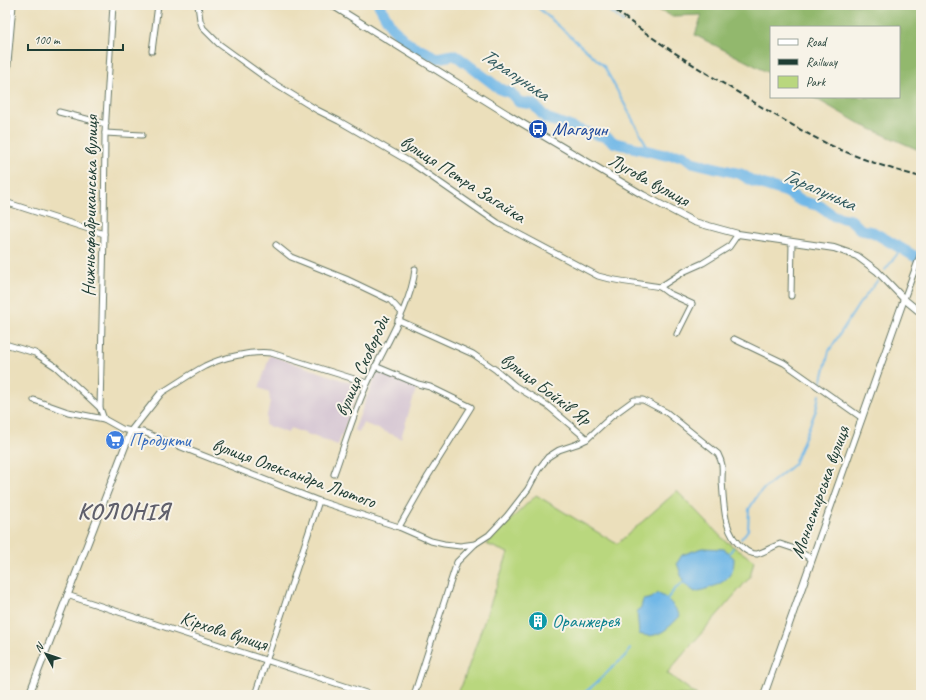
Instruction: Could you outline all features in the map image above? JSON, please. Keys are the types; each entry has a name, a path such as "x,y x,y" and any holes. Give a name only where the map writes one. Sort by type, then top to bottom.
{"street":[{"path":"5,98 13,5"},
{"name":"Нижньофабриканська вулиця","path":"100,408 106,124 113,5"},
{"path":"152,51 158,5"},
{"name":"вулиця Петра Загайка","path":"198,5 200,20 203,28 219,44 270,81 317,110 410,162 498,223 598,276 612,280 660,286"},
{"name":"Лугова вулиця","path":"332,5 520,122 643,195 694,222 738,234 834,248 858,256 877,271 904,299 921,313"},
{"path":"59,112 106,124"},
{"path":"106,133 142,135"},
{"path":"5,202 104,234"},
{"path":"677,334 692,304 668,293 660,286 685,271 703,263 729,246 738,234"},
{"path":"791,296 792,242"},
{"path":"276,245 291,257 346,279 390,300 401,312"},
{"path":"904,299 921,252"},
{"name":"вулиця Сковороди","path":"334,474 367,383 398,320 414,282 415,269"},
{"name":"Монастирська вулиця","path":"764,695 904,299"},
{"name":"вулиця Бойків Яр","path":"398,320 473,354 496,370 515,386 548,406 587,439 612,416 634,400 643,400 666,412 718,454 723,463 722,480 727,521 731,535 738,544 748,552 757,554 780,544 794,549 812,559"},
{"path":"734,339 784,363 862,418"},
{"path":"5,344 35,353 56,367 100,408 104,419"},
{"path":"5,350 11,346"},
{"path":"29,695 131,431 161,394 206,366 236,356 264,353 271,353 367,383"},
{"path":"375,366 418,384 430,387 470,408 428,476 399,528"},
{"name":"вулиця Олександра Лютого","path":"34,400 68,412 104,419 122,429 143,432 319,501 399,528 431,541 460,546 475,544"},
{"path":"414,695 458,562 475,544 489,535 507,516 528,489 538,470 548,457 559,450 587,439"},
{"path":"255,695 319,501"},
{"name":"Кірхова вулиця","path":"67,595 372,695"},
{"path":"5,692 16,695"}],"shaded area":[{"path":"270,355 360,386 338,445 290,428 288,433 265,425 270,401 269,392 259,388"},
{"path":"378,369 417,386 401,438 363,423 359,432 354,430"}],"green space":[{"path":"647,5 921,5 921,151 862,125 815,98 900,98 900,26 770,26 770,73 695,35 702,15 672,16"},
{"path":"677,491 724,540 754,561 750,577 667,673 697,695 456,695 462,685 508,553 486,544 536,495 617,544"}],"water":[{"path":"702,548 724,549 734,558 733,566 731,573 722,582 695,592 684,584 677,563 682,555"},
{"path":"657,593 670,602 680,616 662,632 651,636 639,634 637,612 641,607 643,600 652,598"}],"waterway":[{"name":"Тарапунька","path":"379,5 392,28 407,43 437,58 453,55 458,57 500,89 511,93 519,102 533,104 546,118 576,129 606,137 615,143 665,155 683,155 692,162 741,174 752,181 787,192 801,201 820,206 834,216 851,220 861,230 873,232 921,260"},
{"name":"Тарапунька","path":"535,5 604,66 650,152"},
{"path":"602,5 623,22"},
{"name":"Тарапунька","path":"885,270 902,248"},
{"name":"Тарапунька","path":"821,384 829,351 859,304 878,280"},
{"name":"Тарапунька","path":"741,539 748,530 749,509 759,493 794,464 816,410 819,395"},
{"name":"Тарапунька","path":"728,555 733,548"},
{"name":"Тарапунька","path":"666,600 675,589 684,582"},
{"name":"Тарапунька","path":"581,695 622,659 630,649"}],"railway":[{"path":"609,5 653,38 683,58 806,133 854,155 921,177"}],"place":[{"name":"Магазин","path":"538,129"},
{"name":"Продукти","path":"115,440"},
{"name":"Оранжерея","path":"538,621"}],"district":[{"name":"КОЛОНІЯ","path":"124,511"}]}
